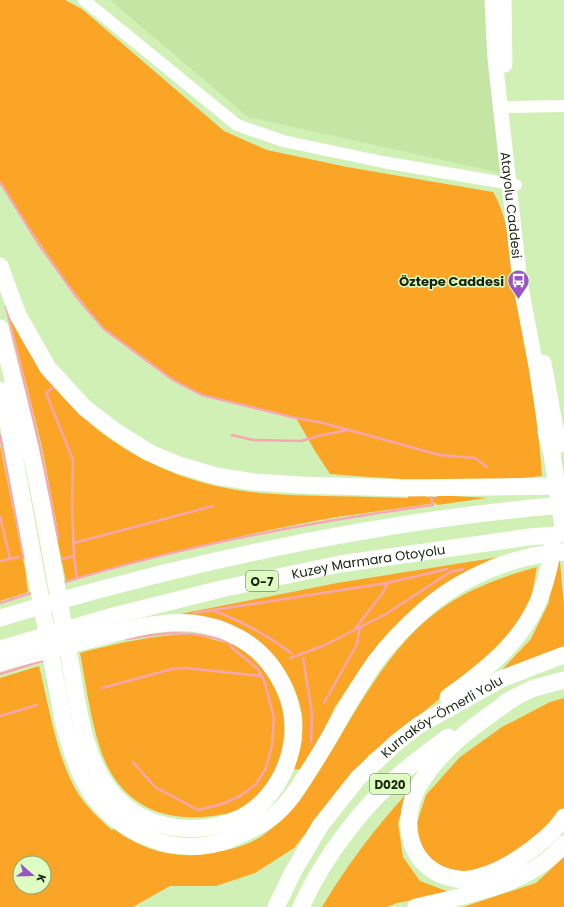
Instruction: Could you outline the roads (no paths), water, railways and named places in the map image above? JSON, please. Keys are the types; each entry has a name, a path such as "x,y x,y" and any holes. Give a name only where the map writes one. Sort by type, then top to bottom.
{"highway":[{"path":"0,266 18,316 48,368 85,408 115,431 150,453 179,465 216,476 254,482 401,488 564,486"},
{"path":"0,328 38,486 52,563 73,678 83,728 95,766 109,789 137,814 160,825 201,830 219,826 243,817 262,803 276,787 287,764 293,741 294,724 292,708 284,685 268,661 254,648 239,637 216,628 192,623 151,626 128,630 0,663"},
{"path":"543,363 564,409"},
{"path":"543,363 564,480"},
{"path":"0,390 6,412 56,682 72,755 83,779 99,804 111,816 138,834 155,841 191,847 218,844 250,832 266,821 293,796 376,660 424,610 444,594 465,582 499,567 532,556 564,552"},
{"path":"546,432 552,454 564,534"},
{"path":"419,725 441,702 477,677 504,653 529,621 544,586 553,550 546,432"},
{"name":"O-7","path":"0,618 83,593 224,558 359,531 524,508 564,505"},
{"name":"Kuzey Marmara Otoyolu","path":"0,649 114,616 221,589 340,564 529,537 564,534"},
{"name":"Kurnaköy-Ömerli Yolu","path":"276,907 293,872 320,826 358,778 419,725 500,679 564,655"},
{"name":"Kurnaköy-Ömerli Yolu","path":"301,907 327,861 347,832 376,796 404,771 453,733 515,697 531,689 564,680"},
{"path":"515,697 462,736 440,757 420,783 413,799 410,817 409,832 412,846 418,858 427,866 442,875 458,879 474,878 494,872 526,854 564,817"},
{"path":"416,907 468,895 524,876 542,864 564,844"}],"main road":[{"name":"Atayolu Caddesi","path":"492,0 495,59 512,184 525,267 543,363"},
{"name":"Atayolu Caddesi","path":"504,0 506,79 509,107 512,184 520,282 536,366 546,432"}],"street":[{"path":"84,0 237,125 283,140 384,162 512,184"},
{"path":"509,107 564,106"}],"waterway":[{"path":"0,182 38,243 78,299 104,329 173,380 202,395 296,418 323,423 440,455 475,458 487,467"},
{"path":"7,308 6,306 40,447 58,538"},
{"path":"52,388 46,393 73,460 72,507 74,556 77,578"},
{"path":"232,435 253,440 301,441 348,430"},
{"path":"0,435 24,558"},
{"path":"62,583 153,558 246,536 340,519 433,505 431,496"},
{"path":"74,543 213,506"},
{"path":"0,516 10,559"},
{"path":"62,559 74,556"},
{"path":"0,561 19,557"},
{"path":"194,613 387,583 447,569"},
{"path":"290,658 325,645 386,614 450,572 463,569"},
{"path":"354,630 382,594 387,584"},
{"path":"0,603 34,592"},
{"path":"212,610 253,628 291,653"},
{"path":"324,703 357,644 360,627"},
{"path":"127,639 178,633 203,635 229,642 231,647 258,669 264,680 274,718 272,746 266,768 256,784 240,796 222,804 198,810 155,787 133,762"},
{"path":"303,658 312,713 311,742"},
{"path":"0,674 45,660"},
{"path":"102,688 172,669 186,668 261,676"},
{"path":"0,716 37,705"}],"place":[{"name":"Öztepe Caddesi","path":"519,300"}]}
